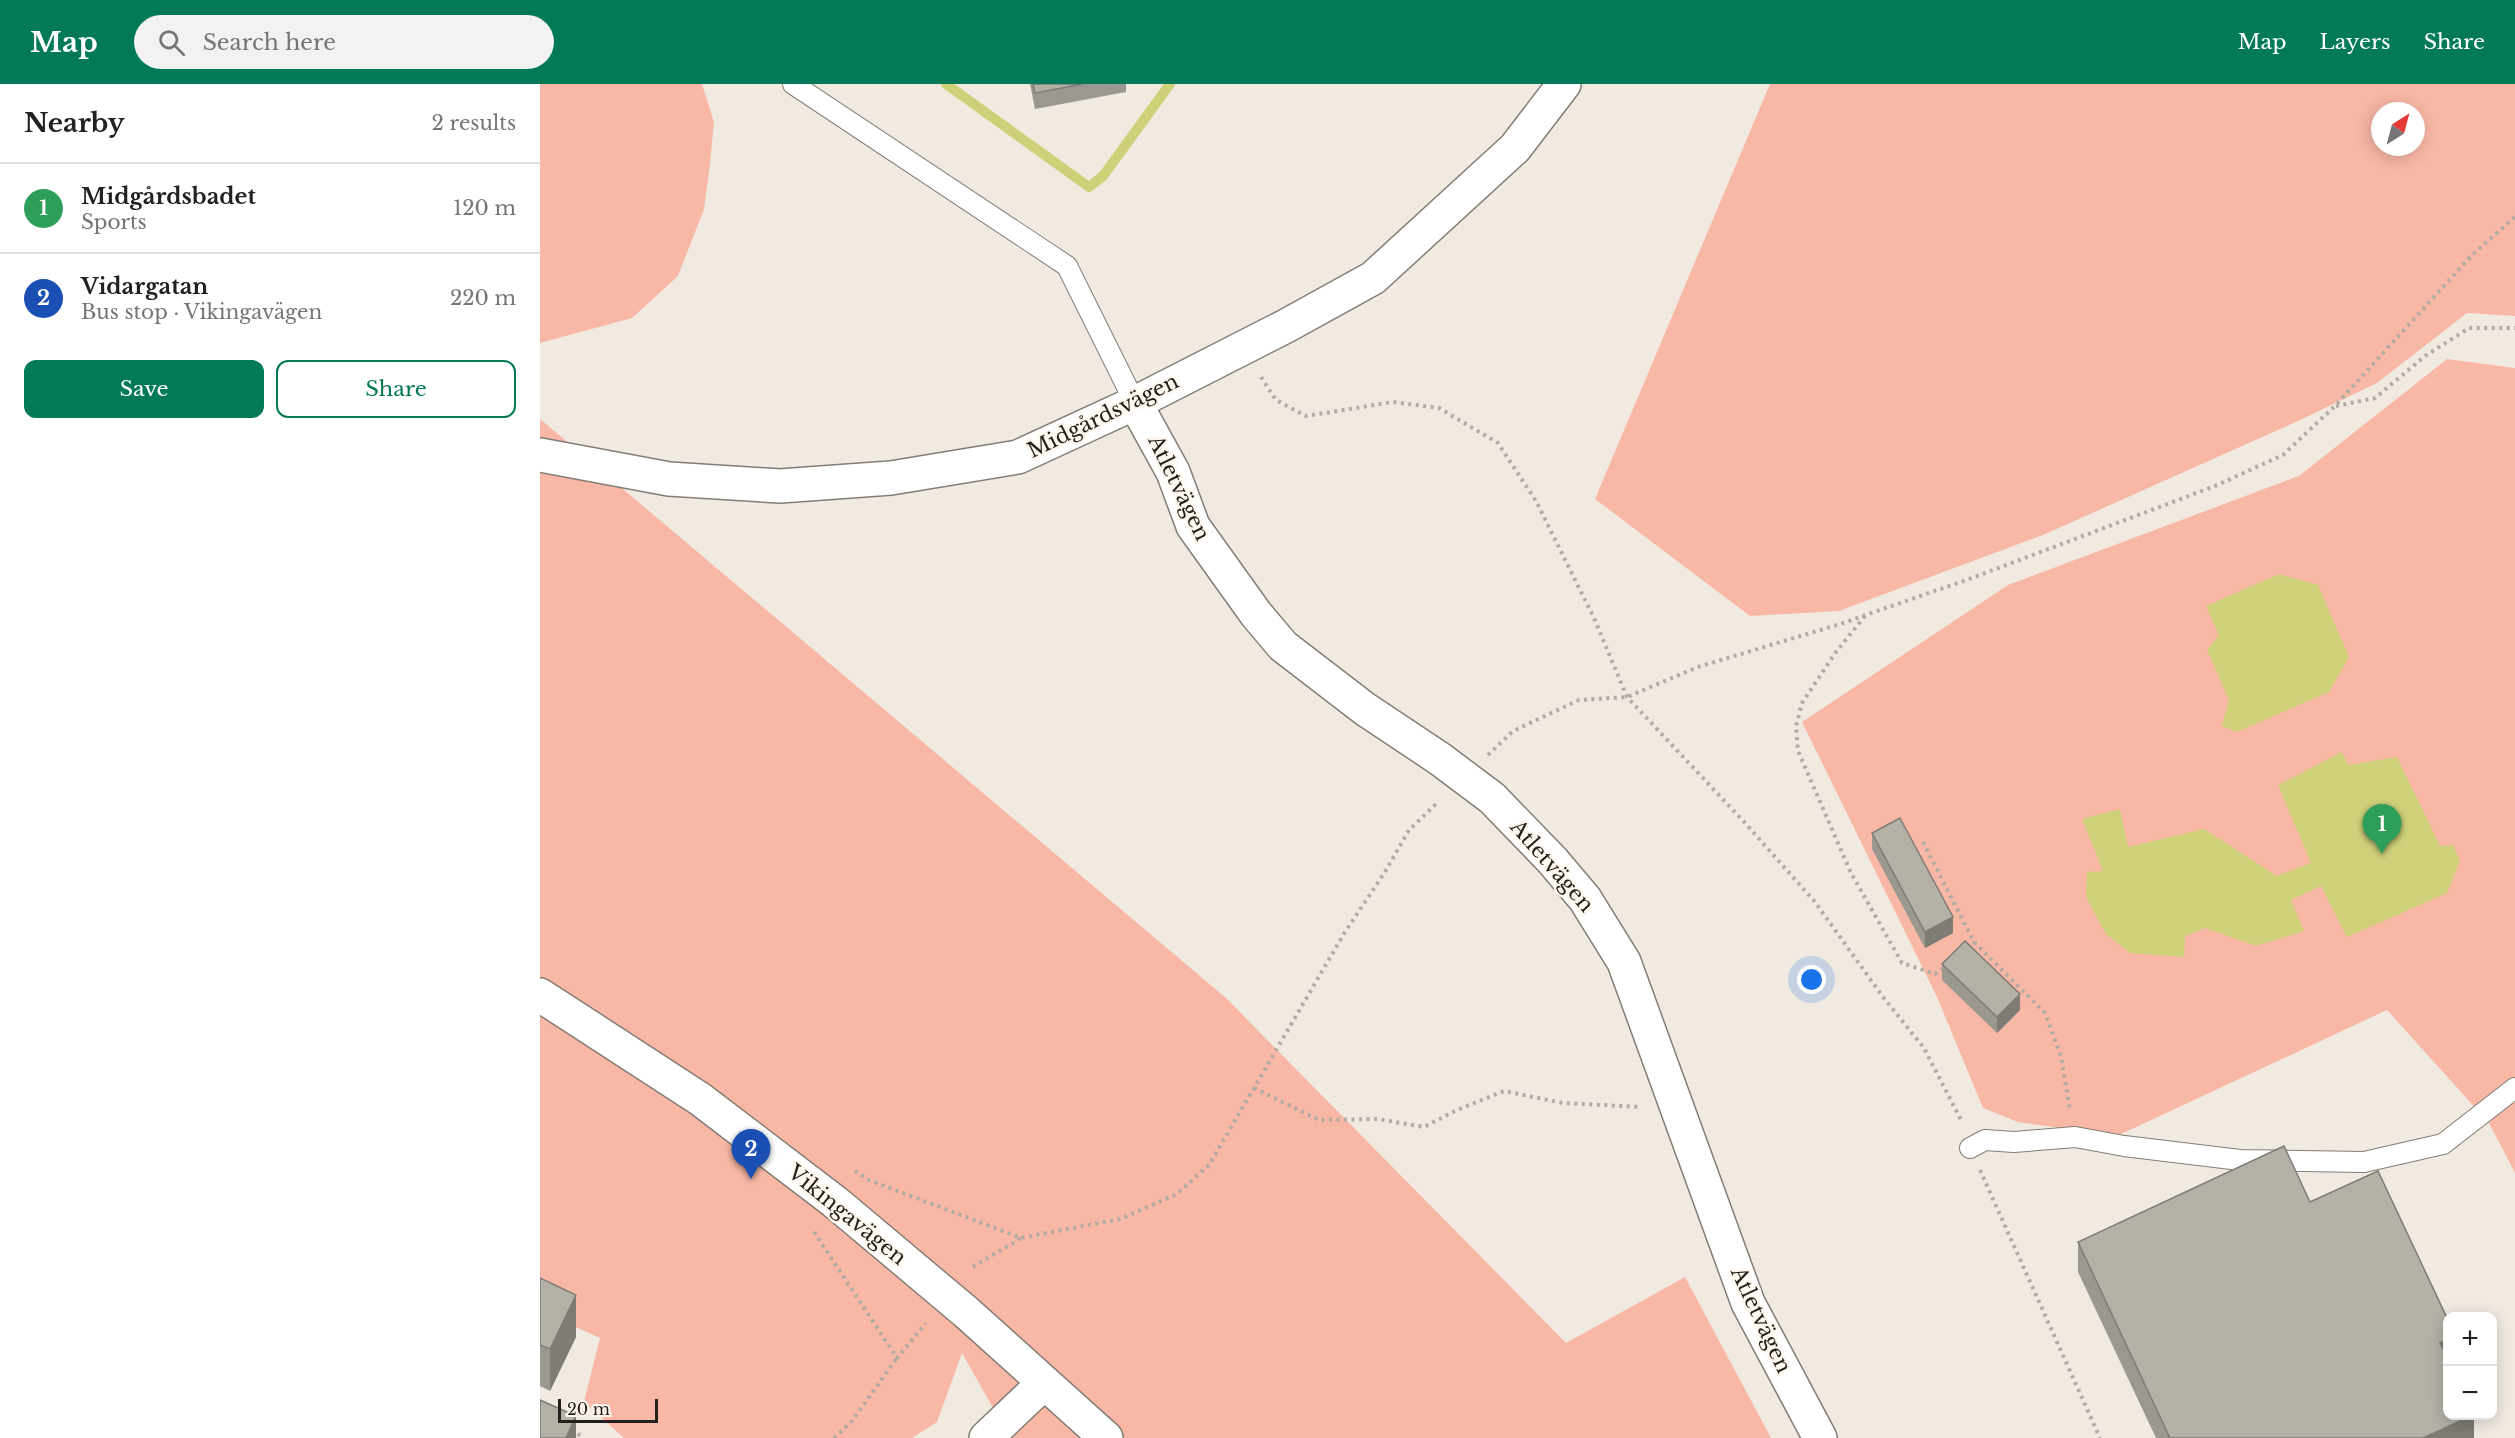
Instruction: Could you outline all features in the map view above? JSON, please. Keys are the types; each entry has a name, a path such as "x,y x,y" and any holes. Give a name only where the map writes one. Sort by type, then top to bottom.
{"street":[{"name":"Midgårdsvägen","path":"540,455 680,480 780,486 891,478 1018,457 1241,349 1373,278 1515,148 1564,84"},
{"name":"Atletvägen","path":"1135,402 1173,472 1193,526 1242,596 1283,646 1365,709 1465,777 1506,812 1585,899 1624,962 1748,1303 1820,1438"},
{"name":"Vikingavägen","path":"540,995 700,1100 836,1202 966,1312 1106,1438"},
{"path":"986,1438 1044,1383"}],"lane":[{"path":"793,84 1067,266 1135,402"},
{"path":"1971,1148 1985,1140 2014,1142 2074,1137 2124,1146 2240,1160 2364,1162 2443,1144 2515,1088"}],"path":[{"path":"973,1268 1021,1238 1120,1219 1177,1194 1209,1165 1345,932 1385,872 1409,830 1514,731 1579,700 1627,697 1698,667 1865,615 1982,575 2215,486 2283,455 2336,406 2472,255 2515,217"},
{"path":"2336,406 2375,398 2425,356 2469,328 2515,328"},
{"path":"1241,349 1276,400 1306,416 1393,402 1439,408 1498,443 1536,501 1594,618 1627,697 1746,824 1815,902 1883,997 1924,1048 1966,1130 1971,1148 2100,1438"},
{"path":"1865,615 1836,652 1802,703 1796,726 1798,751 1851,873 1902,963 1935,974 1951,962"},
{"path":"1923,842 1974,942 2045,1012 2061,1056 2074,1137"},
{"path":"1958,955 1974,942"},
{"path":"1943,968 1947,975"},
{"path":"1254,1088 1319,1120 1378,1119 1424,1127 1503,1091 1563,1103 1655,1107 1675,1103"},
{"path":"846,1167 869,1180 1021,1238"},
{"path":"807,1225 815,1232 897,1358"},
{"path":"834,1438 852,1421 926,1322"},
{"path":"572,1429 583,1438"}],"shaded area":[{"path":"540,84 702,84 714,122 704,209 678,276 632,318 540,343"},
{"path":"1770,84 2515,84 2515,316 2467,313 2377,383 2296,422 2043,535 1839,611 1750,616 1595,499"},
{"path":"2447,359 2515,368 2515,1173 2489,1123 2387,1010 2117,1136 2018,1122 1983,1108 1937,997 1802,722 2008,585 2299,476"},
{"path":"540,419 1226,998 1566,1343 1685,1277 1771,1438 1010,1438 962,1353 937,1422 912,1438 624,1438 584,1402 600,1338 540,1311"},
{"path":"2279,574 2318,585 2349,657 2329,692 2237,732 2222,726 2229,700 2207,650 2219,635 2206,606"},
{"path":"2342,752 2348,765 2397,757 2440,846 2453,845 2460,861 2447,893 2347,937 2321,886 2291,900 2304,931 2256,946 2205,928 2185,936 2184,957 2130,953 2106,934 2086,897 2087,872 2103,871 2082,819 2120,809 2128,847 2204,829 2277,876 2311,863 2278,785"}],"building":[{"path":"1033,84 1083,84 1035,93"},
{"path":"1900,818 1953,917 1925,932 1872,833"},
{"path":"1965,941 2020,994 1997,1017 1942,964"},
{"path":"2284,1146 2310,1202 2378,1171 2444,1312 2443,1342 2440,1343 2443,1349 2443,1420 2462,1420 2423,1438 2170,1438 2078,1242"},
{"path":"540,1278 576,1295 550,1349 540,1345"},
{"path":"540,1400 576,1416 566,1438 540,1438"}],"waterway":[{"path":"946,84 1089,187 1103,176 1170,84"}],"place":[{"name":"Midgårdsbadet","path":"2382,854"},
{"name":"Vidargatan","path":"751,1179"}]}
